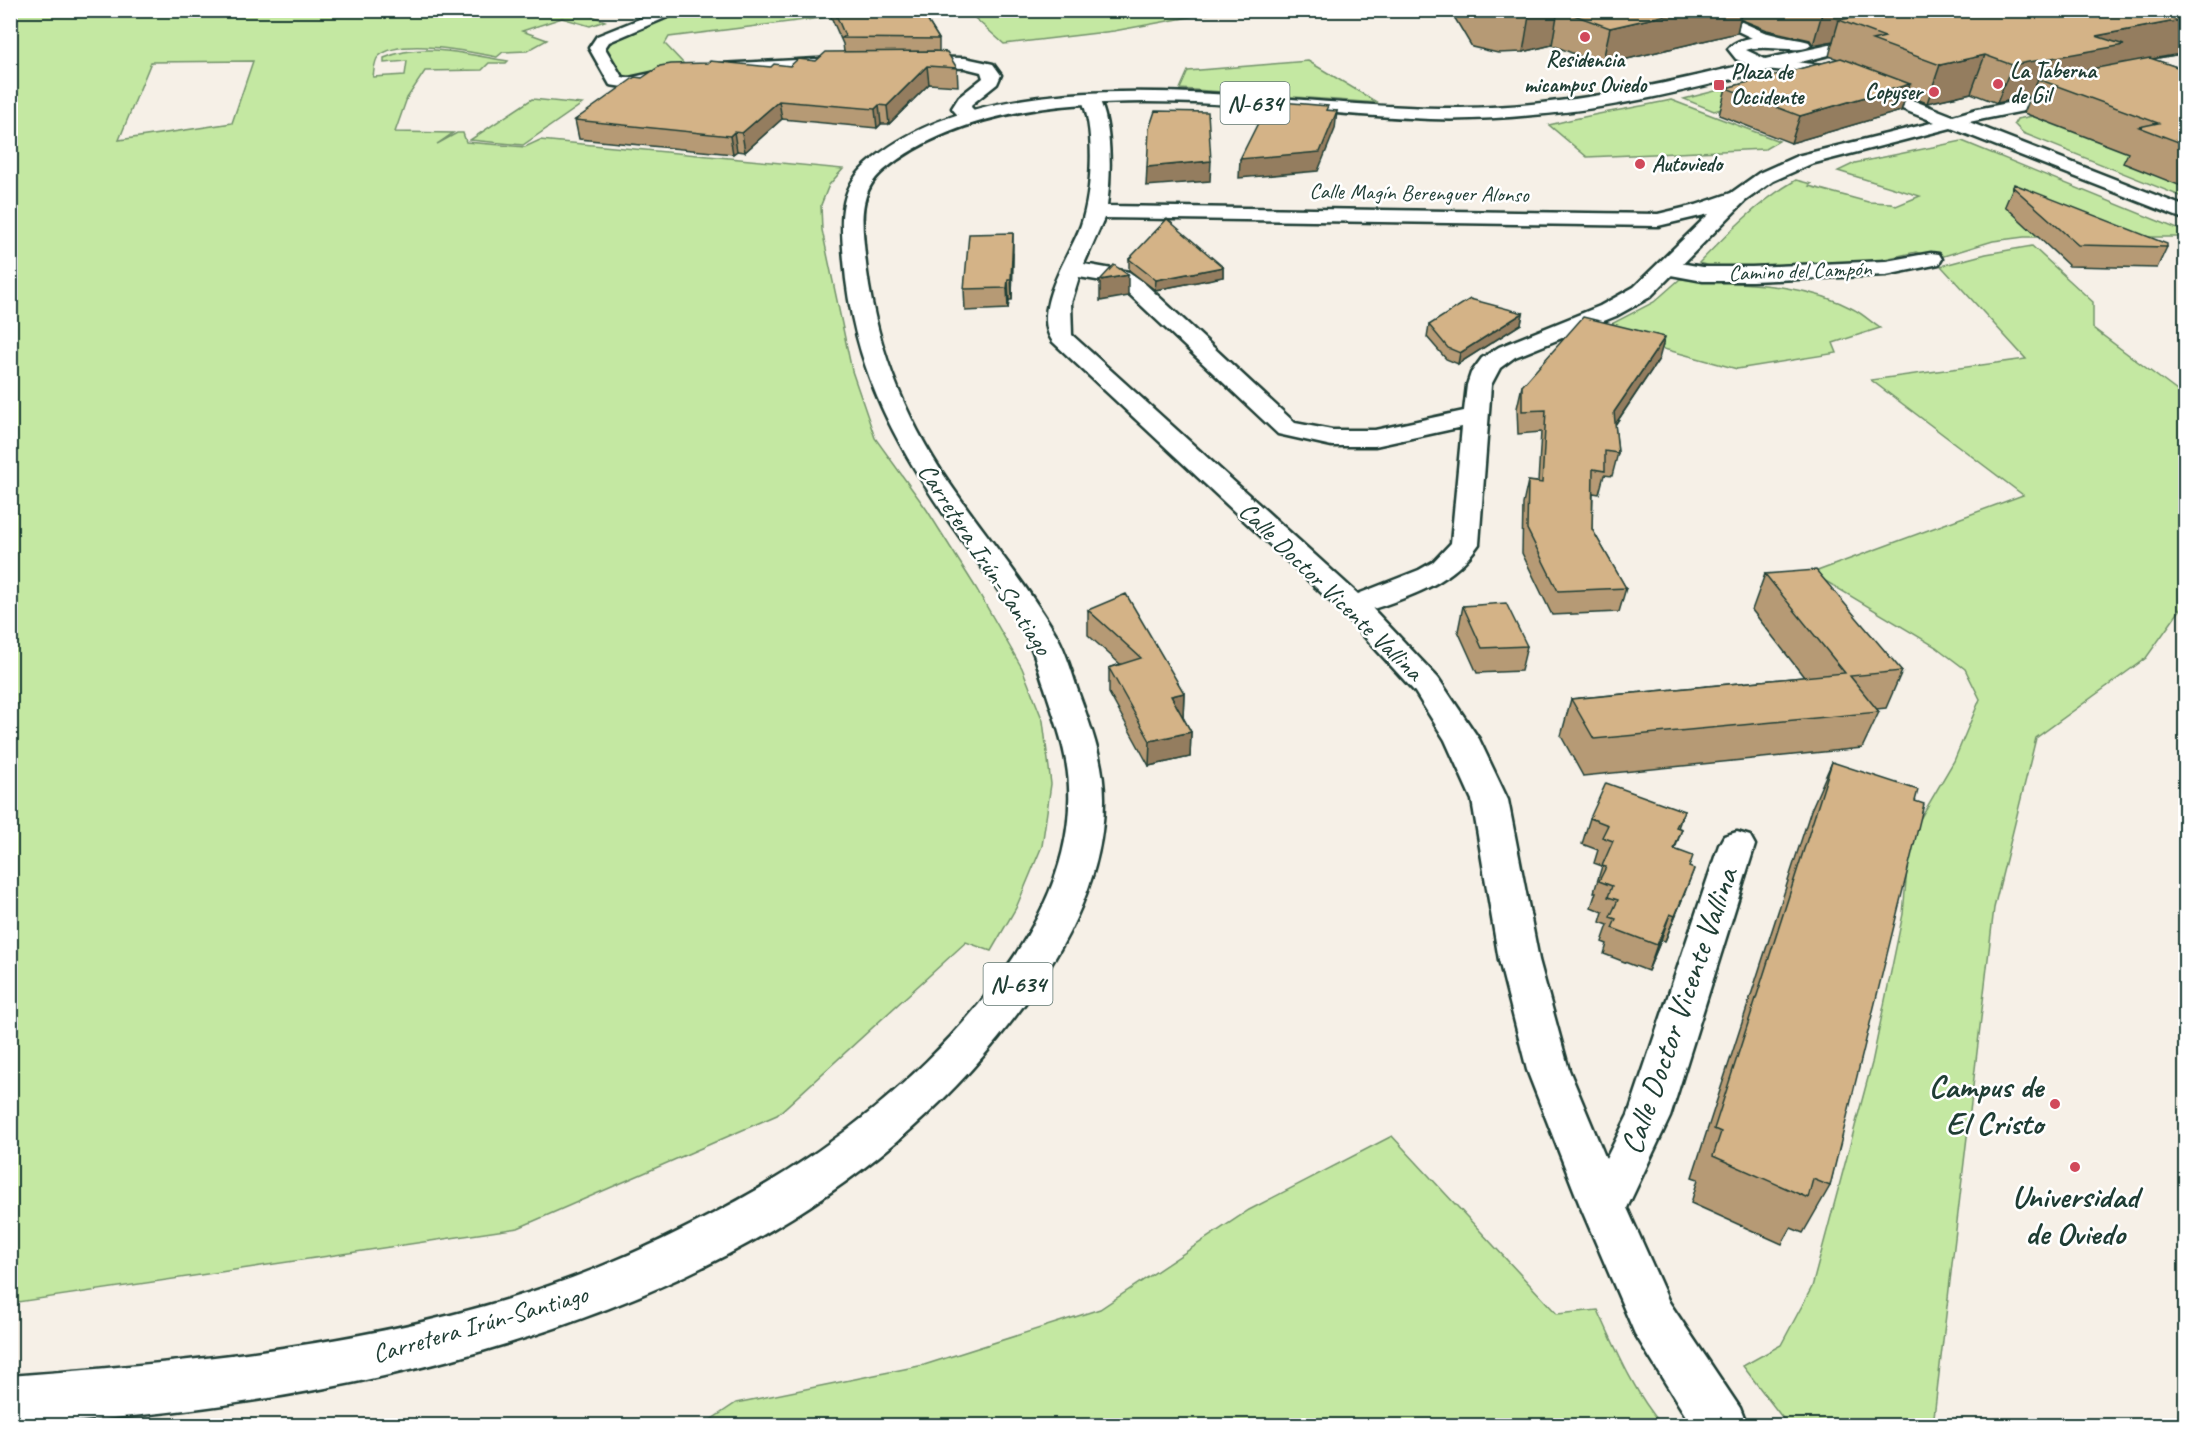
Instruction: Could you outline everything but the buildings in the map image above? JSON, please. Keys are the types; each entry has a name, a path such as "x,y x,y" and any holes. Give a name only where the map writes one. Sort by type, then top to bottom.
{"main road":[{"path":"677,10 603,39 597,48 611,76 621,82 694,71 855,62"},
{"path":"1701,10 1757,38 1826,49 1893,38"},
{"path":"1757,38 1736,48 1742,56 1763,64 1817,69 2186,214"},
{"path":"1817,69 1824,59 1826,49"},
{"name":"Carretera Irún-Santiago","path":"10,1401 130,1392 274,1374 414,1348 546,1311 658,1267 747,1220 818,1177 892,1120 953,1064 1015,990 1059,916 1081,855 1088,798 1083,762 1076,731 1046,645 911,444 873,362 855,272 851,205 858,186 890,153 927,133 971,116 1032,104 1090,98 1201,99 1420,113 1487,113 1620,100 1826,49"},
{"path":"893,62 965,63 987,68 993,75 991,80 965,101 961,108 971,116"},
{"path":"1353,606 1419,582 1456,558 1465,544 1479,386 1483,373 1491,363 1527,341 1608,310 1642,292 1738,197 1766,177 1804,160 1928,130 1977,114 2086,93"},
{"name":"Calle Doctor Vicente Vallina","path":"1090,98 1095,108 1100,151 1100,180 1095,212 1058,302 1056,321 1061,337 1353,606 1427,685 1462,739 1490,800 1519,960 1548,1070 1604,1208 1653,1318 1722,1425"},
{"name":"Calle Magín Berenguer Alonso","path":"1095,212 1658,220 1702,210 1738,197"},
{"path":"1658,220 1701,234"},
{"name":"Camino del Campón","path":"1668,268 1703,274 1752,274 1887,268 1931,259"},
{"path":"1072,269 1121,277 1134,286 1287,429 1332,438 1376,438 1477,416"},
{"name":"Calle Doctor Vicente Vallina","path":"1604,1208 1649,1117 1737,845"}],"green space":[{"path":"869,10 870,12 669,37 665,44 683,63 681,68 632,78 623,76 607,49 607,44 613,39 689,11"},
{"path":"10,11 580,11 605,21 590,26 562,18 522,31 547,40 527,51 503,52 497,57 436,48 402,47 389,50 377,58 373,77 405,75 407,61 384,63 384,58 414,50 446,51 508,61 489,63 482,70 425,71 407,98 395,132 453,133 437,144 457,133 463,133 466,142 525,147 540,140 843,169 829,185 821,205 822,230 852,371 875,438 927,510 976,588 1022,668 1043,721 1051,784 1042,846 1016,908 991,951 966,942 777,1115 518,1228 11,1303","holes":["253,61 232,123 119,140 151,62"]},
{"path":"967,11 1222,11 1114,31 1004,44"},
{"path":"1308,61 1378,103 1180,89 1188,71"},
{"path":"1770,77 1801,88 1714,111 1684,99"},
{"path":"2185,87 2185,198 2023,133 2014,124 2017,119"},
{"path":"532,99 582,104 523,145 470,140"},
{"path":"1671,100 1779,141 1765,149 1587,157 1549,125 1579,118"},
{"path":"1962,141 2185,232 2185,237 2024,237 1993,241 1934,259 1916,252 1880,260 1716,268 1699,263 1757,208 1796,180 1811,184 1809,186 1868,202 1891,203 1896,206 1920,196 1838,171 1855,163"},
{"path":"2032,246 2093,302 2093,328 2185,397 2185,603 2146,658 2036,738 1994,908 1933,1425 1788,1425 1743,1366 1781,1345 1812,1287 1872,1063 1903,914 1910,836 1954,761 1980,699 1965,669 1936,647 1812,573 2023,495 1871,380 2026,359 1941,266 1986,254"},
{"path":"1680,279 1768,285 1812,293 1853,309 1880,328 1833,343 1837,353 1737,369 1598,331 1654,302"},
{"path":"1392,1136 1557,1314 1598,1310 1634,1385 1662,1425 703,1425 736,1403 924,1365 1100,1309 1249,1210"}],"place":[{"name":"Residencia micampus Oviedo","path":"1585,37"},
{"name":"La Taberna de Gil","path":"1998,84"},
{"name":"Plaza de Occidente","path":"1719,85"},
{"name":"Copyser","path":"1934,92"},
{"name":"Autoviedo","path":"1640,164"},
{"name":"Campus de El Cristo","path":"2055,1104"},
{"name":"Universidad de Oviedo","path":"2075,1167"}]}
